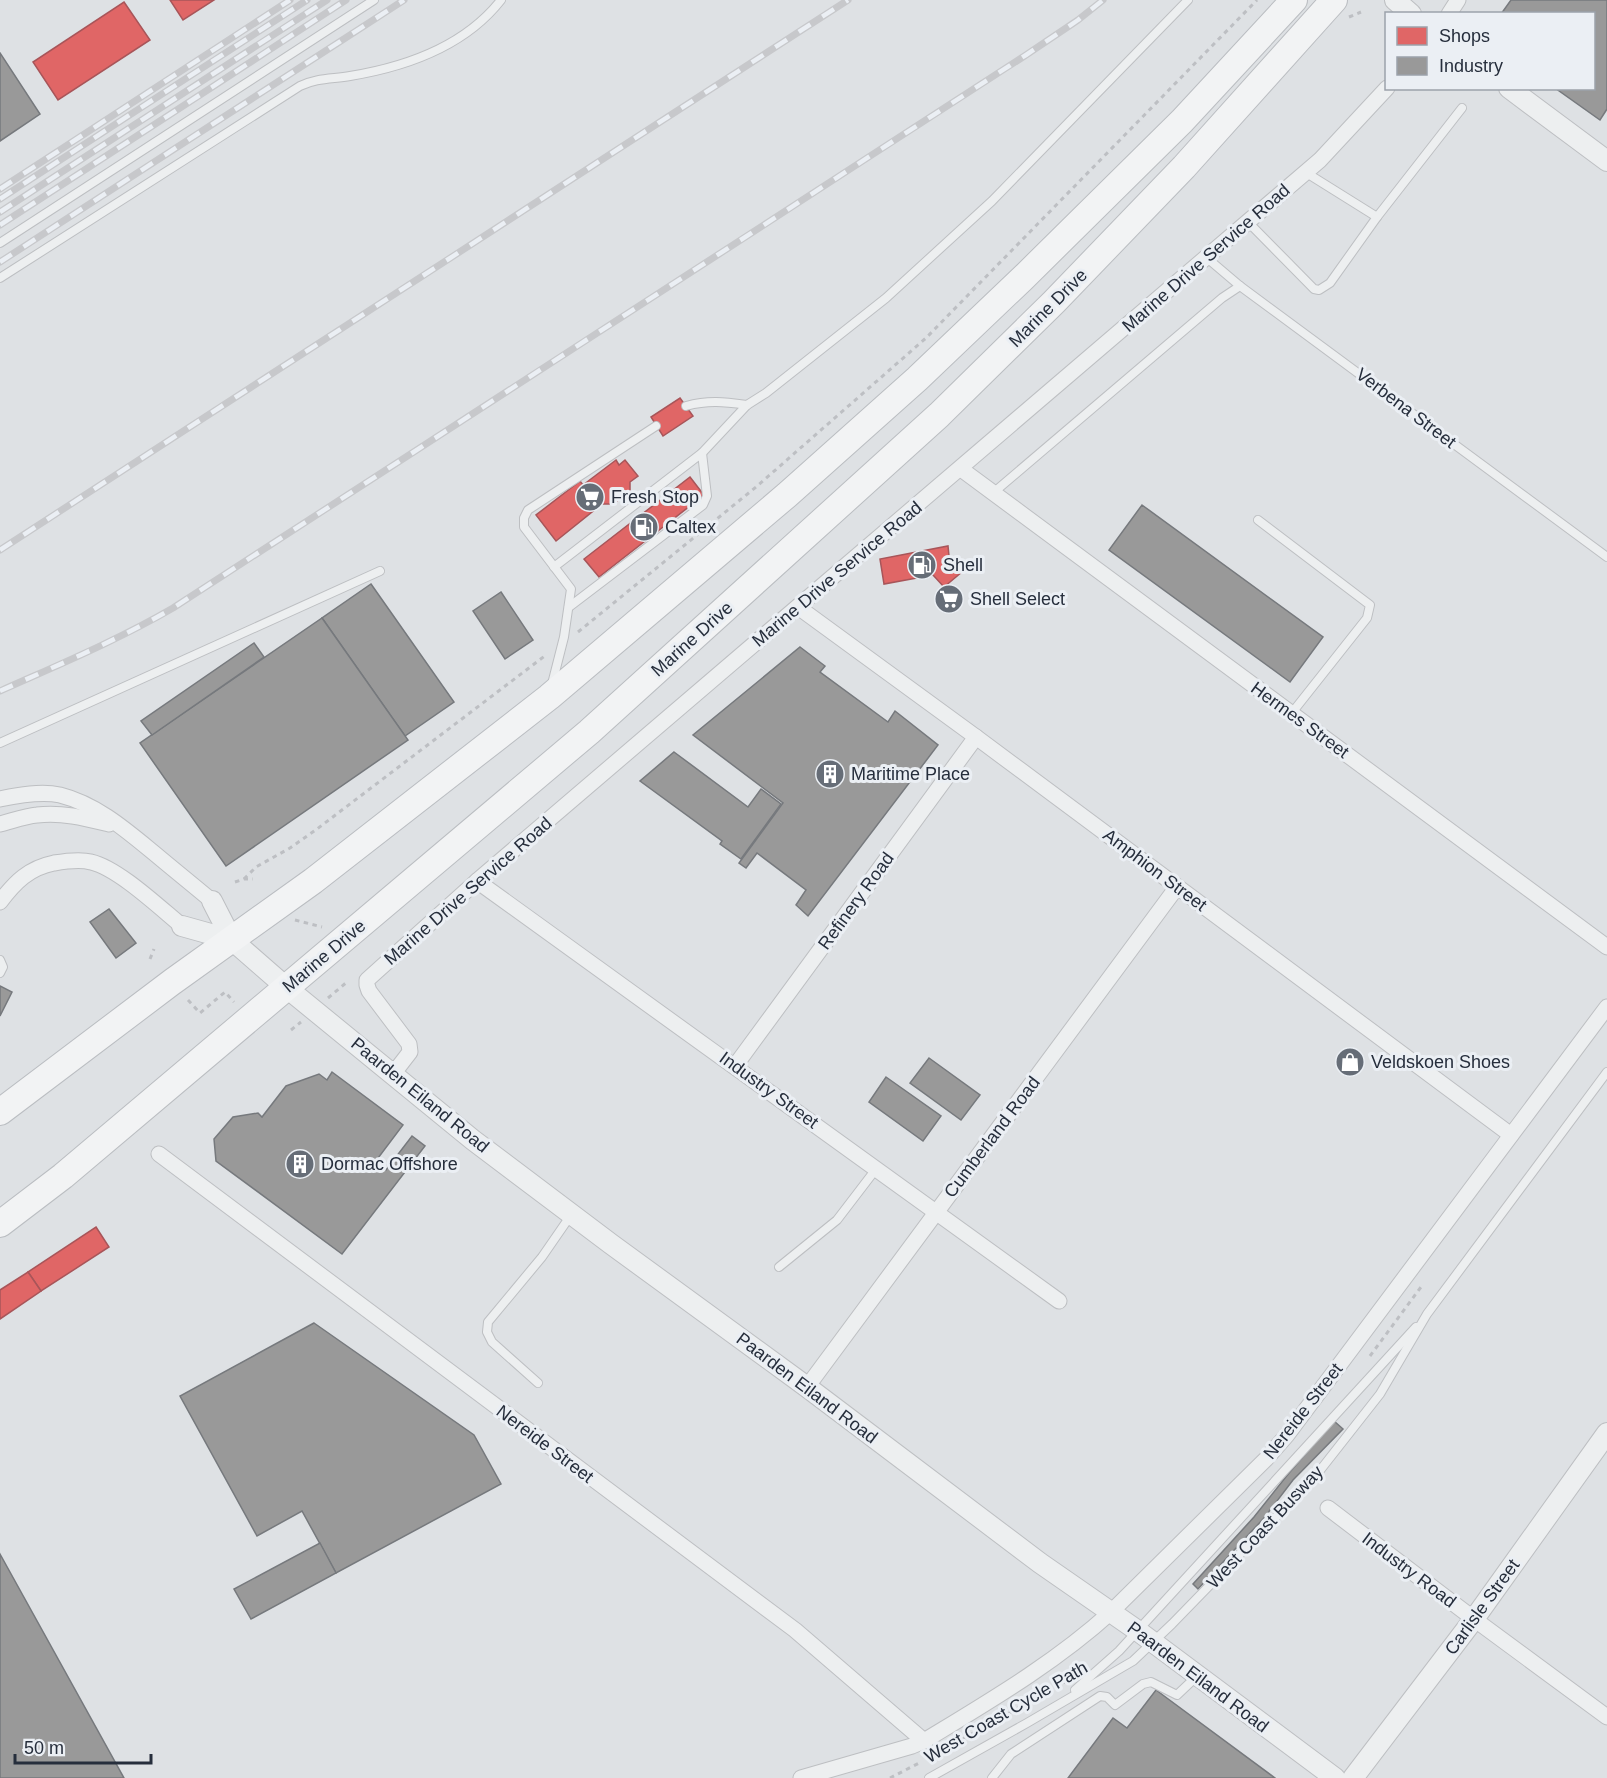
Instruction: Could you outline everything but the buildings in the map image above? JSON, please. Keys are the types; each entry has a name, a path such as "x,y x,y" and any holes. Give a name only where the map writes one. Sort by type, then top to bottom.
{"main road":[{"path":"0,1112 172,982 313,881 549,698 787,495 917,379 1023,278 1182,121 1294,0"},
{"name":"Marine Drive","path":"0,1224 63,1176 588,732 939,415 1054,302 1341,8"}],"street":[{"path":"1395,0 1409,12"},
{"name":"Marine Drive Service Road","path":"393,1074 411,1048 369,991 367,980 477,881 1320,160 1385,90"},
{"path":"1512,90 1606,159"},
{"name":"Hermes Street","path":"961,469 1607,947"},
{"name":"Amphion Street","path":"798,607 1511,1135"},
{"name":"Refinery Road","path":"735,1066 976,737"},
{"path":"0,799 24,794 58,795 88,805 123,827 212,901 232,940"},
{"path":"0,825 36,815 59,814 123,827"},
{"path":"0,902 21,877 42,865 63,861 90,861 117,874 182,926 232,940"},
{"name":"Industry Street","path":"477,881 1059,1301"},
{"name":"Cumberland Road","path":"807,1387 1177,887"},
{"name":"Paarden Eiland Road","path":"232,940 287,988 474,1140 1040,1563 1145,1636 1335,1778"},
{"name":"Nereide Street","path":"801,1778 924,1741 1052,1659 1091,1631 1111,1612 1266,1459 1287,1435 1607,1007"},
{"name":"Nereide Street","path":"159,1154 795,1630 924,1741"},
{"name":"Carlisle Street","path":"1353,1778 1474,1619 1607,1433"},
{"name":"Industry Road","path":"1328,1508 1607,1717"}],"lane":[{"path":"0,243 374,0"},
{"path":"0,278 300,86 311,80 347,77 387,69 423,57 470,30 492,12 501,0"},
{"path":"554,567 702,453 747,405 766,393 886,298 992,201 1188,0"},
{"path":"1248,222 1314,289 1319,290 1330,283 1377,217 1462,108"},
{"path":"1305,172 1377,217"},
{"name":"Verbena Street","path":"1207,258 1240,286 1607,557"},
{"path":"993,493 1222,298 1240,286"},
{"path":"686,406 717,401 747,405"},
{"path":"549,698 564,637 571,589 524,527 524,518 528,510 656,426"},
{"path":"569,607 703,505 707,496 702,453"},
{"path":"1258,520 1370,606 1367,618 1291,714"},
{"path":"0,743 380,571"},
{"path":"0,960 3,967 0,974"},
{"name":"West Coast Busway","path":"929,1778 1027,1724 1133,1661 1145,1636 1428,1314 1607,1072"},
{"path":"779,1268 837,1220 877,1168"},
{"path":"538,1383 492,1342 487,1332 488,1322 542,1257 572,1214"},
{"name":"West Coast Busway","path":"1063,1701 1119,1651 1145,1636 1314,1478 1380,1394 1428,1314"},
{"path":"992,1778 1011,1754 1100,1696 1107,1697 1115,1705 1143,1684 1151,1682 1176,1695 1197,1676"}],"path":[{"path":"244,879 256,867 290,848 317,829 579,631 756,487 926,338 1257,0"},
{"path":"1341,8 1361,12"},
{"path":"235,882 252,879"},
{"path":"293,919 322,927"},
{"path":"150,960 154,949"},
{"path":"188,1000 200,1013 225,992 234,1002"},
{"name":"West Coast Cycle Path","path":"954,1744 1069,1679"},
{"name":"West Coast Cycle Path","path":"890,1778 925,1760"}],"railway":[{"path":"0,189 290,0"},
{"path":"0,199 307,0"},
{"path":"0,212 327,0"},
{"path":"0,225 346,0"},
{"path":"0,262 404,0"},
{"path":"0,550 848,0"},
{"path":"0,691 66,662 173,608 1026,55 1103,0"}],"place":[{"name":"Fresh Stop","path":"590,497"},
{"name":"Caltex","path":"644,527"},
{"name":"Shell","path":"922,565"},
{"name":"Shell Select","path":"949,599"},
{"name":"Maritime Place","path":"830,774"},
{"name":"Veldskoen Shoes","path":"1350,1062"},
{"name":"Dormac Offshore","path":"300,1164"}]}
